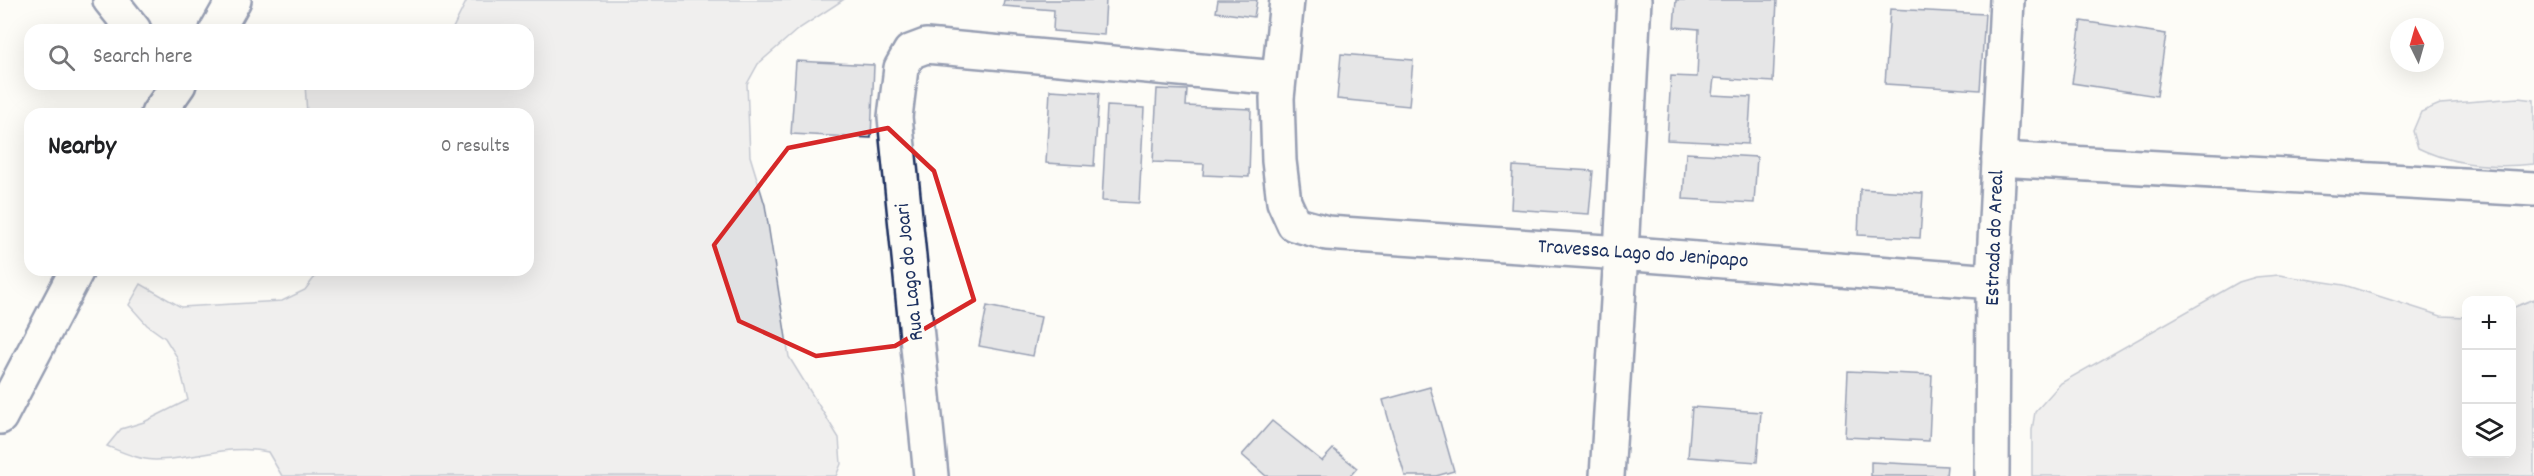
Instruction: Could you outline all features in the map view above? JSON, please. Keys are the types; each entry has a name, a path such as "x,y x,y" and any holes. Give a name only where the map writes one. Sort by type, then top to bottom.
{"street":[{"path":"110,0 129,24"},
{"path":"221,24 234,0"},
{"path":"1279,78 1287,0"},
{"path":"1607,476 1622,253 1634,0"},
{"name":"Estrada do Areal","path":"1992,476 1993,282 2007,0"},
{"name":"Rua Lago do Joari","path":"931,476 895,117 901,68 910,52 926,46 1279,78"},
{"name":"Travessa Lago do Jenipapo","path":"1279,78 1279,161 1284,202 1294,224 1327,233 1993,282"},
{"path":"157,90 157,108"},
{"path":"161,108 175,90"},
{"path":"1999,159 2534,189"},
{"path":"0,417 8,381 73,276"}],"highlighted area":[{"path":"888,128 934,171 974,300 895,346 816,356 739,321 714,245 788,148"}],"shaded area":[{"path":"467,0 843,0 797,30 758,64 747,84 750,156 765,205 789,357 839,438 841,464 836,476 282,476 268,452 240,449 150,460 107,446 121,429 144,422 188,400 177,357 165,338 147,325 129,305 141,284 181,307 282,301 305,290 316,276 534,276 534,108 307,108 305,90 534,90 534,24 455,24"},
{"path":"2518,98 2534,100 2534,164 2505,166 2460,162 2418,148 2413,131 2421,112 2440,104"},
{"path":"2279,275 2344,285 2441,316 2462,317 2462,458 2516,458 2516,306 2534,299 2534,476 2032,476 2032,430 2035,412 2061,383 2239,282 2256,277"}],"building":[{"path":"1004,0 1106,0 1104,35 1053,31 1054,10 1003,6"},
{"path":"1218,0 1257,0 1254,17 1216,12"},
{"path":"1676,0 1777,0 1773,82 1714,78 1712,95 1751,97 1748,144 1667,140 1671,76 1697,77 1699,29 1674,27"},
{"path":"1890,9 1985,14 1980,90 1885,84"},
{"path":"2081,21 2166,34 2157,96 2072,83"},
{"path":"1341,54 1413,60 1409,106 1337,99"},
{"path":"796,61 874,65 871,138 791,134"},
{"path":"1157,89 1187,90 1186,106 1251,109 1249,177 1203,175 1204,164 1153,162"},
{"path":"1050,90 1099,93 1094,166 1046,163"},
{"path":"1107,106 1144,108 1139,203 1102,201"},
{"path":"1686,153 1757,157 1754,203 1683,199"},
{"path":"1513,166 1593,171 1589,214 1511,209"},
{"path":"1860,189 1923,193 1920,238 1858,235"},
{"path":"987,306 1041,317 1033,356 979,346"},
{"path":"1848,371 1932,375 1929,441 1845,437"},
{"path":"1430,387 1454,471 1436,476 1405,476 1383,400"},
{"path":"1692,407 1761,412 1757,462 1688,457"},
{"path":"1272,421 1322,461 1333,449 1357,468 1350,476 1266,476 1242,455"},
{"path":"1871,462 1947,466 1946,476 1871,476"}]}
